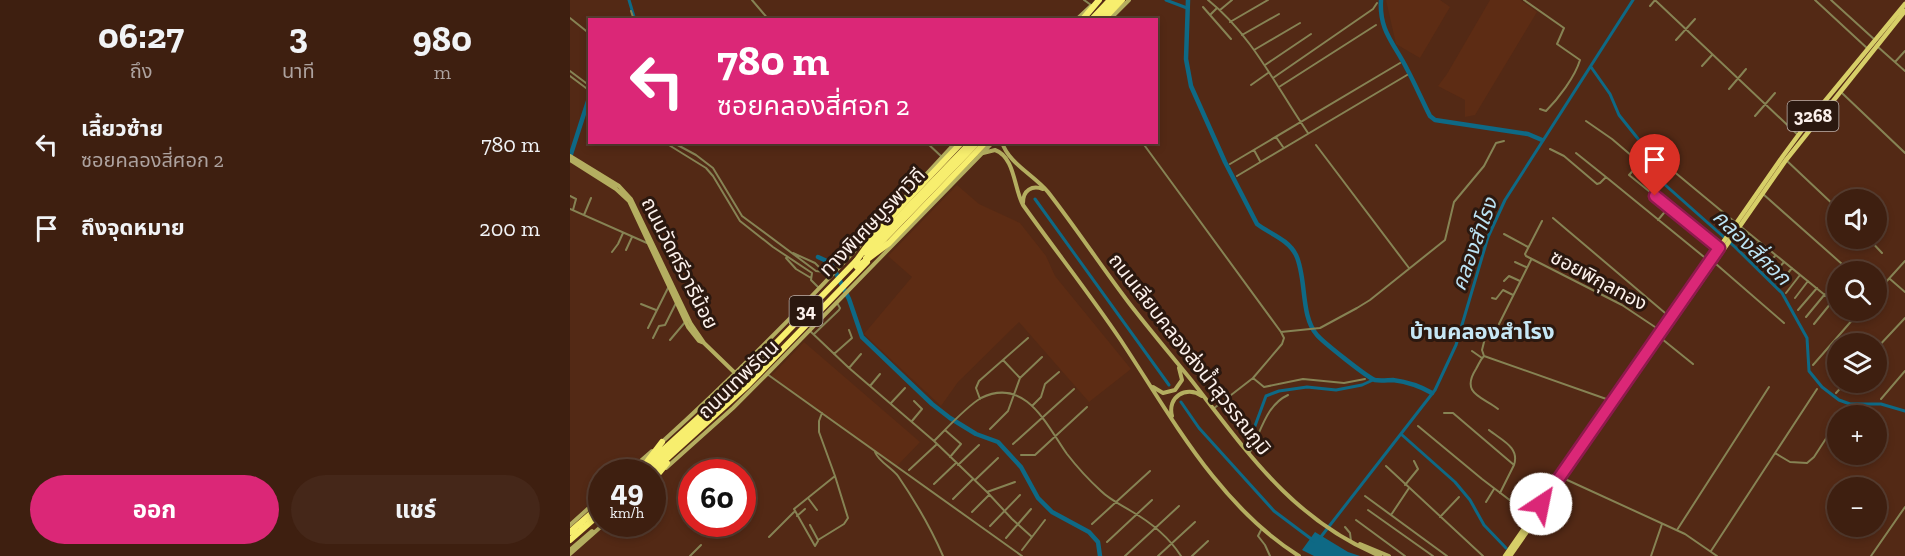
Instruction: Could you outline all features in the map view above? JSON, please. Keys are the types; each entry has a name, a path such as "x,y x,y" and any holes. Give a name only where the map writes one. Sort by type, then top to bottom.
{"highway":[{"path":"1091,18 1108,0"},
{"path":"1100,18 1116,0"},
{"path":"1105,18 1122,0"},
{"path":"1083,18 1095,1"},
{"path":"855,266 877,232 960,144"},
{"name":"ทางพิเศษบูรพาวิถี","path":"656,459 742,384 968,144"},
{"name":"ถนนเทพรัตน","path":"655,459 740,377 968,144"},
{"name":"ทางพิเศษบูรพาวิถี","path":"652,459 741,379 976,144"},
{"path":"855,266 889,243 984,144"},
{"name":"ถนนเทพรัตน","path":"666,462 748,385 984,144"},
{"path":"651,459 662,442"},
{"path":"570,533 588,517"},
{"path":"570,540 588,524"},
{"path":"570,545 588,529"}],"main road":[{"path":"1112,18 1129,0"},
{"path":"1078,18 1095,1"},
{"name":"3268","path":"1738,224 1905,4"},
{"name":"3268","path":"1505,556 1612,401 1662,339 1798,135 1868,49 1903,18 1905,11"},
{"name":"ถนนเทพรัตน","path":"643,459 735,373 819,288 954,144"},
{"name":"ถนนเทพรัตน","path":"666,465 697,442 767,374 991,144"},
{"name":"ถนนเลียบคลองส่งน้ำสุวรรณภูมิ","path":"1003,144 1015,163 1038,180 1047,191 1129,303 1270,480 1311,515 1348,540 1380,556"},
{"path":"982,153 995,150 1002,154 1010,166 1018,197 1023,206 1118,336 1174,422 1221,486 1262,528 1299,556"},
{"name":"ถนนวัดศรีวารีน้อย","path":"572,159 626,198 686,321 698,340 704,343"},
{"name":"ถนนวัดศรีวารีน้อย","path":"572,159 619,186 632,199 691,324 704,343 735,373"},
{"path":"1023,206 1023,197 1030,188 1038,187 1047,191"},
{"path":"876,227 888,226"},
{"name":"3268","path":"1510,556 1628,384 1661,331 1712,262"},
{"path":"1142,372 1156,390 1171,393 1178,388 1182,380 1177,362"},
{"path":"1174,422 1171,408 1174,398 1178,395 1193,392 1206,399"},
{"path":"570,525 588,509"},
{"path":"570,552 588,536"},
{"path":"1348,540 1389,556"}],"street":[{"path":"752,0 767,18"},
{"path":"1083,0 1095,1"},
{"path":"1208,0 1219,9 1254,50 1308,134"},
{"path":"1210,15 1232,0"},
{"path":"1230,22 1268,0"},
{"path":"1524,0 1564,28 1557,44 1580,60 1566,85 1546,111 1540,109"},
{"path":"1650,6 1655,0 1798,135"},
{"path":"1815,0 1868,49"},
{"path":"1831,0 1905,71"},
{"path":"1273,78 1373,9 1377,3"},
{"path":"1203,7 1231,39"},
{"path":"631,11 633,18"},
{"path":"1242,35 1279,14"},
{"path":"570,18 588,32"},
{"path":"1676,40 1695,19"},
{"path":"1254,50 1300,23"},
{"path":"1279,87 1376,25"},
{"path":"1264,65 1311,34"},
{"path":"1895,62 1905,51"},
{"path":"1702,66 1713,55"},
{"path":"1230,164 1400,63"},
{"path":"1729,89 1746,69"},
{"path":"570,71 588,88"},
{"path":"1251,85 1269,73"},
{"path":"1237,176 1407,75"},
{"path":"570,76 588,88"},
{"path":"1840,91 1905,153"},
{"path":"1755,116 1775,93"},
{"path":"1586,121 1639,162 1640,164 1629,175 1722,246"},
{"path":"1276,137 1283,148"},
{"path":"1281,332 1320,328 1370,300 1445,240 1454,202 1484,166 1496,144 1504,141"},
{"path":"667,144 706,168 740,220 785,256 812,273"},
{"path":"676,144 696,155 712,168 742,216 816,271"},
{"path":"928,144 942,157"},
{"path":"1143,144 1284,338 1282,344 1253,378 1213,409"},
{"path":"1316,145 1409,268"},
{"path":"1550,148 1564,156 1598,184 1606,177"},
{"path":"1254,150 1260,162"},
{"path":"1575,153 1712,262 1784,323"},
{"path":"1786,160 1827,199"},
{"path":"1666,165 1831,300 1814,324"},
{"path":"1762,194 1838,261"},
{"path":"570,196 576,199 571,209 650,244"},
{"path":"584,215 591,198"},
{"path":"1658,220 1669,207"},
{"path":"1553,218 1671,318"},
{"name":"ซอยพิกุลทอง","path":"1542,221 1525,255 1622,305 1661,331"},
{"path":"753,231 756,227"},
{"path":"612,252 623,232"},
{"path":"1739,245 1749,233"},
{"path":"1504,234 1529,247"},
{"path":"626,250 632,237"},
{"path":"1749,254 1759,242"},
{"path":"1755,263 1767,248"},
{"path":"1878,249 1882,253"},
{"path":"790,252 813,261 822,270"},
{"path":"1763,270 1776,255"},
{"path":"785,256 796,269 811,278 819,288"},
{"path":"1499,324 1531,259"},
{"path":"1887,282 1905,261"},
{"path":"1515,262 1527,268"},
{"path":"1771,277 1784,262"},
{"path":"1779,284 1792,268"},
{"path":"812,273 822,270 833,273"},
{"path":"811,278 812,273"},
{"path":"1786,292 1800,275"},
{"path":"1504,281 1509,276 1520,281"},
{"path":"1890,279 1904,290"},
{"path":"1795,298 1808,281"},
{"path":"648,328 670,287"},
{"path":"1798,310 1817,288"},
{"path":"1492,298 1496,299 1503,290 1514,295"},
{"path":"1806,317 1825,294"},
{"path":"653,338 659,326 665,325 677,302"},
{"path":"814,334 840,308 837,303"},
{"path":"641,304 656,310"},
{"path":"1887,337 1905,318"},
{"path":"670,340 686,321"},
{"path":"1813,365 1851,321"},
{"path":"810,330 849,368 935,442 1032,537"},
{"path":"834,354 852,338 849,330"},
{"path":"1482,331 1486,335 1482,350 1483,357 1472,375 1471,387 1477,396 1498,409"},
{"path":"980,399 976,388 977,383 1028,338"},
{"path":"1662,339 1693,364"},
{"path":"1472,351 1483,357 1612,401"},
{"path":"849,368 861,354"},
{"path":"990,429 1005,415 1020,378 1042,357"},
{"path":"1003,360 1020,378"},
{"path":"1881,399 1905,371"},
{"path":"1032,406 1039,399 1045,384 1059,372"},
{"path":"767,374 1022,556"},
{"path":"870,386 880,374"},
{"path":"1253,378 1264,387 1303,379 1344,383 1365,379"},
{"path":"1677,530 1769,387"},
{"path":"891,404 905,388"},
{"path":"1013,444 1074,389"},
{"path":"1711,551 1817,389"},
{"path":"909,470 945,430 980,399 995,394 1014,395 1032,406 1043,417 1069,456 1099,490 1156,527 1181,556"},
{"path":"1248,454 1275,405 1288,395"},
{"path":"912,421 922,409 914,401"},
{"path":"1022,456 1035,455 1087,407"},
{"path":"795,512 815,546 818,540 844,524 848,518 819,432 822,413"},
{"path":"1444,413 1452,413 1514,465"},
{"path":"1418,426 1494,489 1532,517"},
{"path":"945,430 961,444 950,457"},
{"path":"1489,430 1515,451 1514,465 1500,493"},
{"path":"1775,453 1790,462 1807,463 1814,457 1827,437"},
{"path":"934,484 979,445"},
{"path":"875,452 876,456 892,469 924,517 943,556"},
{"path":"953,499 998,458"},
{"path":"1405,485 1418,469 1414,461"},
{"path":"1386,466 1483,556"},
{"path":"1092,524 1150,471"},
{"path":"768,537 795,512 795,508 807,497 835,476"},
{"path":"1564,479 1690,536 1717,556"},
{"path":"972,512 988,493 1015,482"},
{"path":"1391,515 1409,488"},
{"path":"1486,502 1494,489"},
{"path":"990,526 1020,495"},
{"path":"1365,496 1447,556"},
{"path":"807,497 817,510"},
{"path":"1440,517 1459,497"},
{"path":"1107,542 1152,500"},
{"path":"1125,556 1179,506"},
{"path":"1871,556 1905,507"},
{"path":"797,516 805,509"},
{"path":"1006,538 1031,509"},
{"path":"1368,510 1433,556"},
{"path":"1022,550 1045,520"},
{"path":"1356,520 1405,556"},
{"path":"1158,556 1195,522"},
{"path":"1651,556 1662,524"},
{"path":"810,525 818,540"},
{"path":"1345,527 1350,533 1348,540"},
{"path":"1262,528 1258,536 1270,556"},
{"path":"1192,556 1209,541"},
{"path":"690,556 701,544"}],"shaded area":[{"path":"1386,0 1440,0 1450,7 1420,58 1396,44"},
{"path":"1490,0 1520,0 1537,12 1475,115 1465,117 1465,100 1438,86"},
{"path":"957,185 979,204 1020,223 1046,256 1055,276 1131,369 1089,402 1019,322 958,382 941,406 864,334 912,277 888,256"},
{"path":"804,342 920,442 897,466 771,376"}],"water":[{"path":"1315,532 1348,552 1360,556 1314,556 1302,550"}],"waterway":[{"path":"629,0 634,18"},
{"path":"1166,0 1187,8"},
{"path":"1188,0 1186,59 1191,86 1225,162 1257,224 1293,249 1302,275 1308,318 1312,327 1328,345 1371,378 1404,382 1432,393"},
{"path":"1381,0 1385,29 1430,116 1435,120 1528,134 1542,140"},
{"name":"คลองสำโรง","path":"1320,538 1435,390 1456,345 1488,237 1505,200 1633,0"},
{"name":"คลองสี่ศอก","path":"1591,67 1610,94 1619,115 1647,150 1654,175 1735,247 1782,293 1807,338 1809,371 1822,387 1839,400 1850,404 1881,404 1905,411"},
{"path":"570,157 588,101"},
{"path":"1035,199 1169,385"},
{"path":"818,257 831,263 849,299 862,337 932,404 950,418 976,434 998,442 1021,467 1038,498 1052,512 1089,532 1098,542 1100,556"},
{"path":"1252,434 1266,396 1279,391 1307,387 1336,390 1362,385 1373,380"},
{"path":"1181,402 1199,428 1274,511 1314,541"},
{"path":"1401,434 1455,482 1470,500 1484,525 1506,548"}],"district":[{"name":"บ้านคลองสำโรง","path":"1482,331"}],"route":[{"path":"1541,504 1719,248 1655,196"}]}
